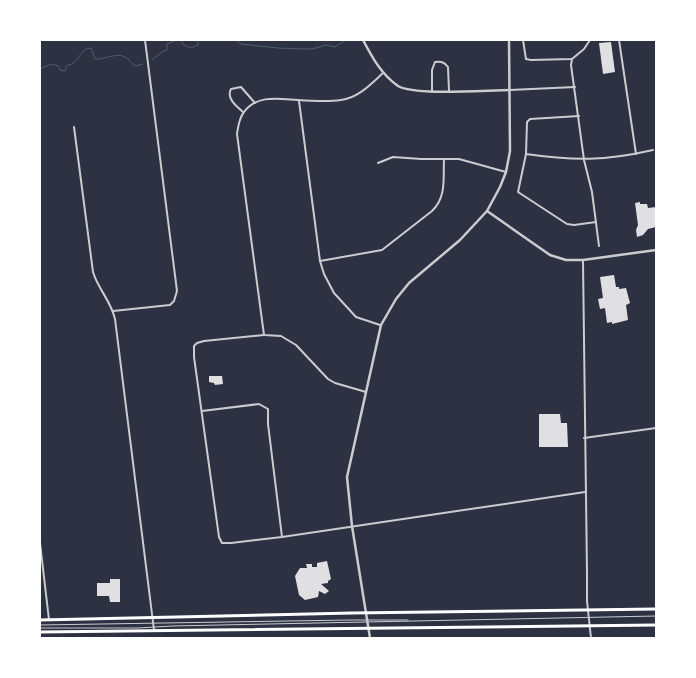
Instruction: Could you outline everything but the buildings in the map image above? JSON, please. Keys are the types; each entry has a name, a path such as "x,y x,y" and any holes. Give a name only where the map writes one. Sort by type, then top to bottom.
{"main road":[{"path":"40,620 656,609"},
{"path":"40,630 656,625"}],"street":[{"path":"113,311 170,305 174,301 177,291 145,40"},
{"path":"363,40 383,73 399,87 419,92 575,87"},
{"path":"370,638 352,526 347,477 381,325 396,299 409,283 460,240 487,211 506,172 510,152 509,40"},
{"path":"523,40 527,60 572,59 584,49 590,40"},
{"path":"619,40 636,154"},
{"path":"572,59 571,65 584,160 599,246"},
{"path":"432,92 432,70 435,62 440,61 448,67 449,91"},
{"path":"264,334 238,143 239,122 244,112 255,102 266,99 299,101 341,100 356,95 383,73"},
{"path":"244,112 230,98 229,92 231,89 241,87 255,102"},
{"path":"299,101 320,261 324,274 334,293 356,317 381,325"},
{"path":"579,116 530,119 527,122 526,154 517,189 520,194 567,224 596,222"},
{"path":"74,127 93,272 95,280 113,311 154,629"},
{"path":"526,154 584,160 636,154 653,150"},
{"path":"378,162 393,157 459,159 506,172"},
{"path":"320,261 382,250 432,211 442,199 444,159"},
{"path":"487,211 550,255 566,260 583,260 656,250"},
{"path":"583,260 585,492 588,610 592,638"},
{"path":"366,392 328,379 296,345 281,336 264,334 204,341 196,344 194,356 219,540 224,544 282,537 585,492"},
{"path":"202,411 259,404 268,409 268,424 282,537"},
{"path":"584,438 656,428"},
{"path":"40,543 49,620"}],"lane":[{"path":"40,625 404,622 409,620 656,616"},
{"path":"154,629 368,621"}],"waterway":[{"path":"152,60 167,50 167,44 177,40 191,48 198,45 198,40"},
{"path":"236,40 241,44 304,49 326,45 335,47 345,40"},
{"path":"40,69 51,64 65,71 66,66 74,62 84,51 91,48 95,59 122,56 135,66 143,64"}]}
